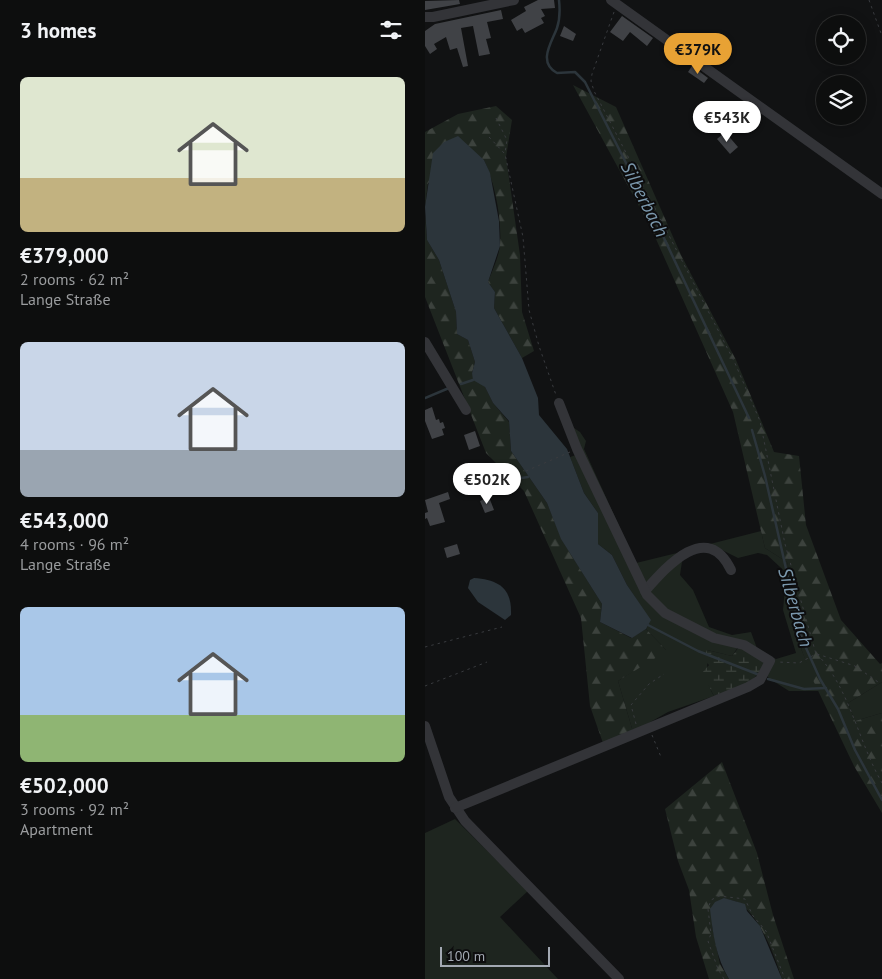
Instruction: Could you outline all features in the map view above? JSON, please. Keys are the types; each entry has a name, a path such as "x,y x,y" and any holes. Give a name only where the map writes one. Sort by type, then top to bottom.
{"street":[{"path":"425,17 433,17 514,0"},
{"path":"614,2 882,194"},
{"path":"425,342 466,410"},
{"path":"455,808 748,687 760,680 770,661 744,645 714,638 665,613 645,591 577,449 560,408"},
{"path":"645,591 671,562 688,553 706,548 714,549 722,554 731,570"},
{"path":"425,726 449,797 455,808 465,821 619,979"}],"path":[{"path":"869,0 882,36"},
{"path":"614,2 591,81 734,361 760,421 785,544 817,654 828,666 838,683 870,762 882,782"},
{"path":"497,118 507,140 505,154 523,237 529,310 560,408"},
{"path":"489,137 505,154"},
{"path":"526,471 577,449"},
{"path":"425,647 502,627"},
{"path":"770,661 799,664 817,654 855,666 881,684"},
{"path":"425,686 487,662"},
{"path":"661,757 643,730 631,705 649,684 664,674"},
{"path":"724,979 718,969 708,941 711,934 707,909 711,900 719,896 745,899 753,916 766,932 785,979"}],"green space":[{"path":"573,85 616,107 681,255 736,360 774,452 799,456 806,525 841,620 880,664 882,663 882,682 848,703 855,721 882,713 882,813 854,766 812,678 802,651 788,588 794,586 787,562 765,548 733,412 652,230"},
{"path":"496,106 512,120 506,157 520,255 522,312 534,351 522,358 494,308 495,292 488,282 498,254 500,235 499,213 484,160 428,183 425,207 425,132 458,114"},
{"path":"425,216 427,240 439,260 456,312 457,334 468,340 475,362 472,373 485,387 493,403 509,422 511,451 547,503 562,540 602,604 600,622 631,638 646,629 667,651 618,681 633,732 603,743 590,706 581,618 524,491 486,453 425,297"},
{"path":"571,426 580,432 586,441 584,449 636,563 677,553 682,562 680,575 693,590 709,627 732,635 751,632 758,651 776,659 796,653 783,610 785,588 788,588 802,651 819,691 789,691 770,679 738,647 732,656 707,650 707,679 714,696 668,712 633,732 618,681 666,650 646,629 650,620 627,585 612,555 598,544 598,513 584,493 570,457 576,455"},
{"path":"761,531 765,548 787,562 792,578 767,555 758,553 738,558 710,544"},
{"path":"739,647 756,658 761,665 760,671 756,677 743,685 714,696 702,673 709,665 703,659 707,650 732,656"},
{"path":"882,682 882,713 855,721 848,703"},
{"path":"722,762 757,853 773,915 794,979 782,979 771,948 754,917 736,901 724,898 712,926 720,964 729,979 709,979 696,937 689,890 678,861 665,809"},
{"path":"455,819 528,891 500,917 558,979 425,979 425,833"}],"shaded area":[{"path":"458,136 484,160 490,173 499,221 500,246 488,282 495,292 494,308 522,358 538,398 539,415 567,449 584,493 598,513 598,544 612,555 627,585 651,620 646,629 632,638 600,622 602,604 561,539 547,503 511,451 509,421 493,403 485,387 473,380 472,373 475,362 468,340 457,334 456,312 439,260 427,240 425,207 433,153 444,142"},
{"path":"474,578 497,583 502,587 509,598 511,615 505,620 478,602 468,588 470,580"},
{"path":"724,898 745,904 747,911 760,926 782,979 729,979 718,954 710,909 715,902"}],"building":[{"path":"459,0 460,4 425,10 425,1"},
{"path":"538,0 554,0 555,8 541,9 545,16 541,18 544,23 525,33 522,28 517,31 511,20 526,11 524,7"},
{"path":"501,10 503,19 487,22 491,38 486,39 490,54 479,56 473,26 461,28 468,66 463,67 457,48 450,50 446,37 434,44 437,49 430,54 425,46 425,31 435,24"},
{"path":"622,16 653,38 647,46 630,32 623,41 610,32"},
{"path":"564,26 576,34 573,41 560,36"},
{"path":"692,66 708,78 704,83 688,72"},
{"path":"728,103 743,120 734,128 720,111"},
{"path":"725,132 738,147 730,154 717,139"},
{"path":"432,407 436,420 439,419 440,423 443,422 445,428 442,429 444,435 432,439 425,421 425,410"},
{"path":"475,431 480,446 469,450 464,435"},
{"path":"448,492 450,499 439,503 445,522 430,526 427,518 425,519 425,513 428,512 425,500"},
{"path":"489,497 494,510 485,513 480,501"},
{"path":"457,544 460,554 447,558 444,548"}],"waterway":[{"name":"Silberbach","path":"559,0 559,21 548,52 548,63 557,73 575,72 585,82 663,236 749,418"},
{"path":"461,384 473,380"},
{"path":"425,398 449,388"},
{"name":"Silberbach","path":"752,430 765,476 802,639 820,679 838,709 855,750 882,800"},
{"path":"476,485 528,477"},
{"path":"648,625 698,651 757,674"},
{"path":"768,679 804,689 826,688"}]}
